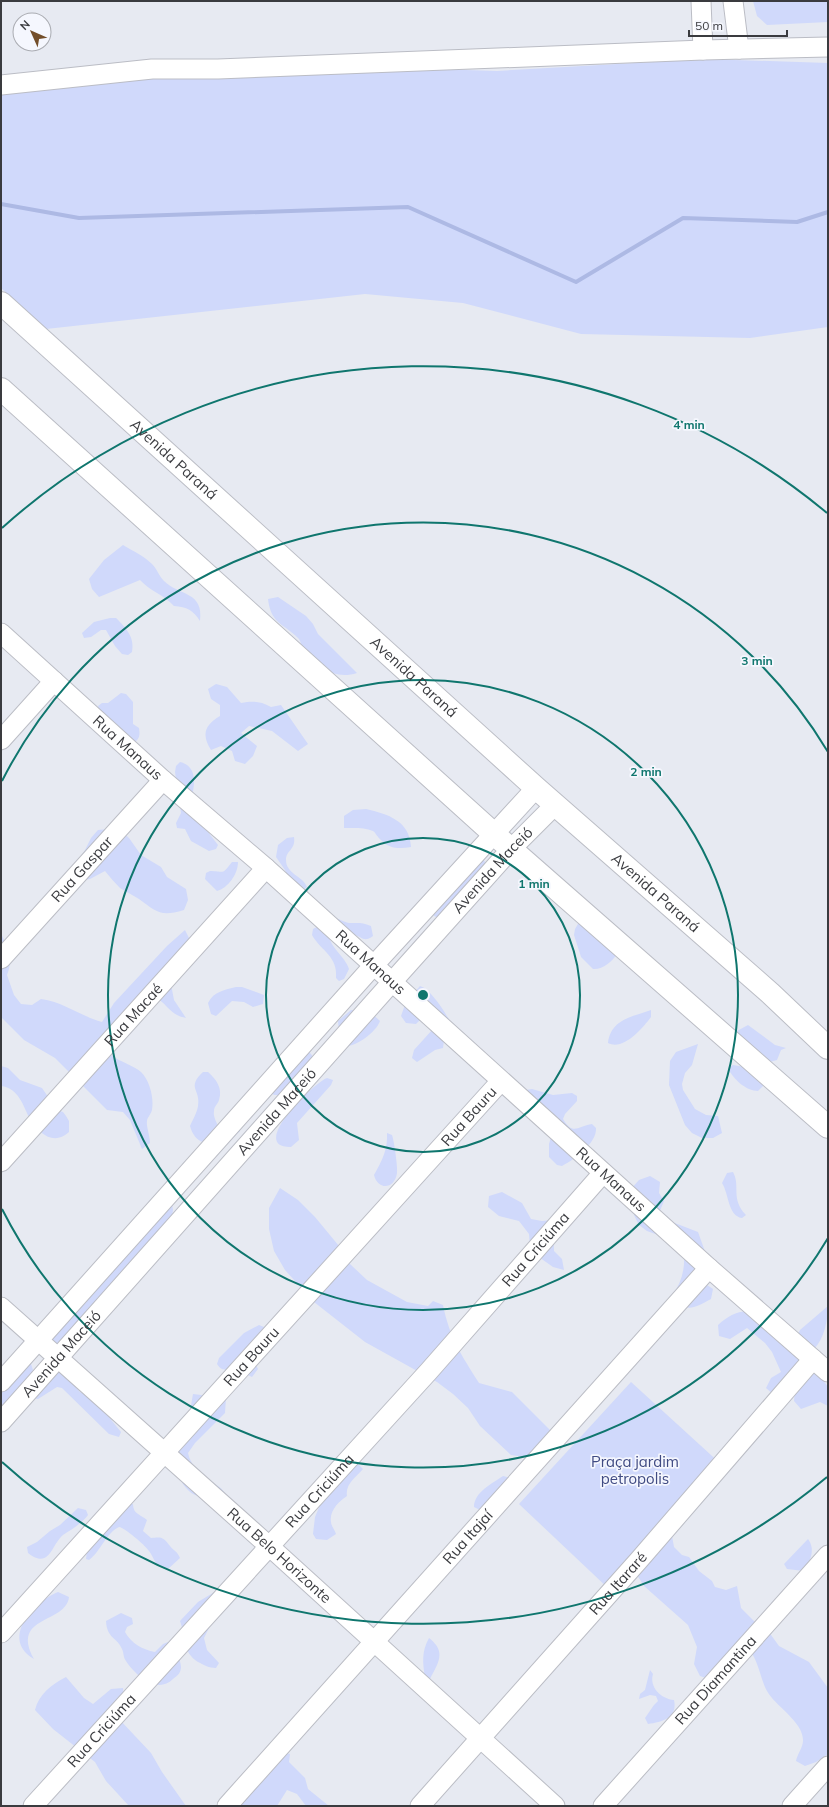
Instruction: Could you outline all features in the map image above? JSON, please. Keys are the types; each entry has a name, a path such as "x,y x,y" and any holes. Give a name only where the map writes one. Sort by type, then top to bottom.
{"main road":[{"name":"Avenida Paraná","path":"1,303 536,788 770,992 828,1048"},
{"path":"1,389 494,834 512,848 828,1127"}],"street":[{"path":"701,1 703,50"},
{"path":"734,1 739,49"},
{"path":"1,85 152,69 218,69 703,50 828,47"},
{"name":"Rua Manaus","path":"1,633 163,780 266,868 709,1268 828,1372"},
{"path":"1,740 54,681"},
{"name":"Rua Gaspar","path":"1,959 163,780"},
{"name":"Avenida Maceió","path":"1,1382 374,965 536,788"},
{"name":"Avenida Maceió","path":"1,1422 512,848 555,804"},
{"name":"Rua Macaé","path":"1,1162 266,868"},
{"name":"Rua Bauru","path":"1,1633 166,1452 323,1276 502,1081"},
{"name":"Rua Criciúma","path":"33,1806 429,1371 603,1173"},
{"name":"Rua Itajaí","path":"227,1806 709,1268"},
{"name":"Rua Belo Horizonte","path":"1,1307 58,1359 166,1452 555,1806"},
{"name":"Rua Itararé","path":"420,1806 481,1739 813,1359"},
{"name":"Rua Diamantina","path":"603,1806 828,1555"},
{"path":"792,1806 828,1766"}],"green space":[{"path":"753,1 828,1 828,22 767,25 757,16"},
{"path":"705,59 828,63 828,327 750,338 581,334 463,303 365,294 46,329 1,288 1,93 217,62 497,71"},
{"path":"123,545 149,561 162,579 170,586 194,599 198,604 200,611 200,621 195,614 186,608 174,606 140,580 99,597 92,589 89,579 104,560"},
{"path":"278,597 306,616 313,624 318,634 357,673 349,675 335,674 322,668 310,658 304,652 298,638 278,622 272,614 268,599"},
{"path":"116,618 131,637 133,647 132,652 128,655 122,654 115,646 106,630 101,630 91,637 84,638 82,633 94,622"},
{"path":"216,684 227,687 241,703 256,702 271,707 281,705 308,744 298,751 272,731 249,726 241,733 257,746 253,756 245,764 235,761 232,751 221,746 211,750 205,735 206,730 215,719 220,716 220,705 211,699 208,689"},
{"path":"121,693 126,694 133,702 133,724 139,728 140,732 139,737 135,742 101,718 98,706 102,703 108,703"},
{"path":"180,762 186,764 192,772 194,777 194,789 191,800 208,832 218,845 216,849 209,851 191,841 185,829 177,828 176,823 181,813 175,772 176,766"},
{"path":"366,809 390,816 402,825 410,838 411,847 391,847 378,838 373,831 358,828 344,828 344,816 353,810"},
{"path":"109,829 121,831 129,838 141,855 161,867 167,877 186,889 188,900 184,910 169,913 159,912 120,888 105,871 90,879 84,880 77,866 91,838 98,830"},
{"path":"294,837 294,845 286,857 286,860 289,869 305,883 307,887 303,890 289,880 285,870 276,857 278,845 287,838"},
{"path":"482,858 485,862 484,868 439,918 434,916 431,910"},
{"path":"232,862 238,862 238,867 232,880 225,887 217,891 205,879 206,873 210,871 222,872"},
{"path":"333,918 349,923 362,923 371,926 373,936 363,939 350,933 329,935 332,944 349,969 344,979 339,981 336,978 336,970 332,959 312,935 313,929"},
{"path":"581,919 617,954 610,963 603,967 593,969 581,957 574,935 575,929"},
{"path":"185,930 190,940 170,979 174,1000 186,1018 175,1014 161,1001 152,996 112,1043 111,1055 141,1072 147,1080 151,1090 152,1110 147,1123 150,1143 142,1149 130,1120 123,1112 107,1110 55,1058 24,1040 1,1017 1,933 10,958 7,975 14,995 21,1004 32,1005 41,999 65,1006 102,1022 114,1003 167,946"},
{"path":"420,986 434,997 452,1025 444,1040 443,1048 435,1050 417,1062 412,1058 414,1050 433,1029 424,1016 416,1024 406,1023 401,1016 406,1002"},
{"path":"236,987 242,987 264,995 263,1004 253,1007 244,1002 232,1001 216,1016 211,1014 208,1003 210,999 217,993"},
{"path":"351,1010 369,1011 380,1021 375,1030 366,1038 355,1044 346,1046 339,1032 338,1021"},
{"path":"651,1010 651,1017 632,1038 620,1044 614,1045 608,1043 613,1029 618,1024 630,1017"},
{"path":"748,1025 775,1045 786,1048 781,1050 777,1060 766,1063 743,1041 737,1031"},
{"path":"698,1044 692,1065 685,1073 682,1084 683,1090 695,1109 706,1115 718,1116 722,1133 713,1138 702,1138 692,1133 685,1125 669,1085 670,1061 676,1052"},
{"path":"307,1049 314,1058 280,1095 274,1095 270,1091"},
{"path":"733,1065 745,1067 766,1083 758,1091 745,1087 740,1084 728,1068"},
{"path":"1,1066 8,1068 20,1080 42,1088 57,1110 63,1112 66,1116 69,1121 69,1132 58,1138 52,1138 42,1133 30,1119 20,1098 12,1090 1,1086"},
{"path":"203,1072 208,1072 218,1084 220,1096 214,1113 218,1126 239,1125 240,1131 223,1146 207,1144 198,1140 192,1132 190,1126 198,1106 198,1096 195,1089 195,1082"},
{"path":"327,1078 333,1080 331,1085 297,1123 299,1140 291,1147 279,1145 276,1137 279,1127 287,1115 309,1091"},
{"path":"532,1089 553,1095 572,1093 577,1096 577,1101 565,1114 563,1119 573,1129 592,1124 596,1128 593,1139 589,1145 579,1155 562,1166 557,1165 549,1157 549,1144 554,1127 526,1090"},
{"path":"387,1133 392,1135 393,1138 397,1173 396,1178 390,1185 383,1186 379,1184 374,1175 384,1155 387,1144"},
{"path":"733,1172 736,1183 738,1203 746,1215 742,1218 737,1216 731,1209 722,1183 727,1173"},
{"path":"650,1176 660,1182 659,1193 664,1201 659,1213 667,1220 698,1232 707,1257 704,1283 713,1289 711,1299 694,1307 690,1308 681,1305 672,1296 682,1276 684,1254 658,1235 647,1231 639,1225 634,1215 631,1189 639,1180"},
{"path":"280,1188 298,1200 315,1217 339,1246 350,1264 367,1280 407,1302 428,1306 433,1301 443,1305 453,1337 479,1383 512,1392 551,1431 530,1458 511,1455 480,1426 468,1408 453,1394 437,1382 365,1342 314,1302 285,1270 274,1251 269,1229 269,1208"},
{"path":"502,1192 522,1203 531,1219 542,1221 553,1220 554,1251 562,1259 564,1270 553,1267 536,1255 530,1246 529,1234 519,1221 499,1216 488,1207 489,1196"},
{"path":"171,1199 173,1210 171,1221 93,1308 84,1314 77,1322 73,1332 56,1346 51,1340"},
{"path":"828,1306 825,1329 814,1349 797,1336 800,1330"},
{"path":"748,1311 818,1373 828,1387 828,1406 820,1402 801,1409 794,1401 795,1390 774,1395 766,1388 771,1378 781,1372 772,1352 765,1343 747,1328 730,1339 719,1336 718,1325 735,1313"},
{"path":"259,1325 268,1331 254,1361 258,1369 252,1377 234,1369 221,1369 217,1364 219,1358 244,1333"},
{"path":"30,1361 33,1370 28,1381 1,1415 1,1369"},
{"path":"55,1369 65,1375 80,1392 91,1398 99,1405 121,1432 119,1437 109,1434 62,1388 57,1387 38,1399 32,1398"},
{"name":"Praça jardim petropolis","path":"631,1382 723,1466 609,1589 519,1504"},
{"path":"193,1394 226,1398 225,1413 195,1443 188,1453 191,1461 198,1471 223,1491 225,1494 222,1499 195,1495 183,1484 176,1468 169,1434 190,1411"},
{"path":"357,1463 363,1469 349,1484 347,1496 333,1510 331,1524 336,1534 327,1540 316,1539 313,1534 315,1517 320,1505"},
{"path":"503,1476 511,1478 486,1513 474,1507 477,1497 481,1492"},
{"path":"122,1504 133,1504 134,1510 147,1520 143,1531 151,1538 164,1539 178,1554 180,1558 168,1569 160,1567 143,1545 130,1533 119,1527 111,1533 89,1560 86,1559 87,1551"},
{"path":"78,1508 86,1510 88,1515 59,1539 46,1557 41,1559 35,1558 28,1553 27,1547 37,1542 60,1525"},
{"path":"669,1533 672,1536 674,1547 682,1555 689,1557 699,1571 712,1581 715,1587 726,1590 737,1586 741,1608 756,1623 766,1628 779,1646 809,1662 828,1688 828,1754 816,1762 805,1766 796,1761 803,1743 802,1734 799,1727 767,1691 755,1659 749,1649 706,1678 700,1676 694,1664 697,1647 688,1625 644,1586 637,1575"},
{"path":"808,1539 812,1547 812,1551 804,1571 787,1569 784,1564"},
{"path":"221,1588 209,1628 204,1638 207,1650 219,1663 216,1668 213,1668 198,1662 189,1654 185,1644 180,1621 198,1602"},
{"path":"58,1592 69,1597 66,1606 34,1627 29,1635 28,1645 34,1659 24,1651 20,1642 20,1632 30,1612 48,1597"},
{"path":"121,1613 132,1618 133,1624 127,1627 125,1632 138,1645 146,1650 155,1652 163,1644 168,1642 181,1664 180,1671 176,1677 167,1683 160,1685 147,1681 135,1672 125,1660 123,1650 110,1635 107,1627 106,1621"},
{"path":"429,1638 435,1643 439,1653 438,1663 430,1679 425,1678 423,1663 426,1643"},
{"path":"650,1670 653,1674 652,1679 654,1688 661,1695 674,1700 675,1706 674,1711 668,1718 659,1722 648,1724 645,1718 658,1701 656,1696 650,1695 639,1699 640,1694 645,1690"},
{"path":"66,1677 84,1698 93,1704 111,1689 123,1688 124,1699 119,1719 151,1753 162,1772 186,1806 129,1806 106,1781 95,1762 53,1729 35,1710 39,1699 46,1690"},
{"path":"279,1751 290,1754 289,1762 305,1778 308,1789 329,1806 306,1806 297,1794 287,1790 277,1806 234,1806"}],"waterway":[{"path":"1,204 79,218 408,207 576,282 683,218 797,222 828,212"}]}
